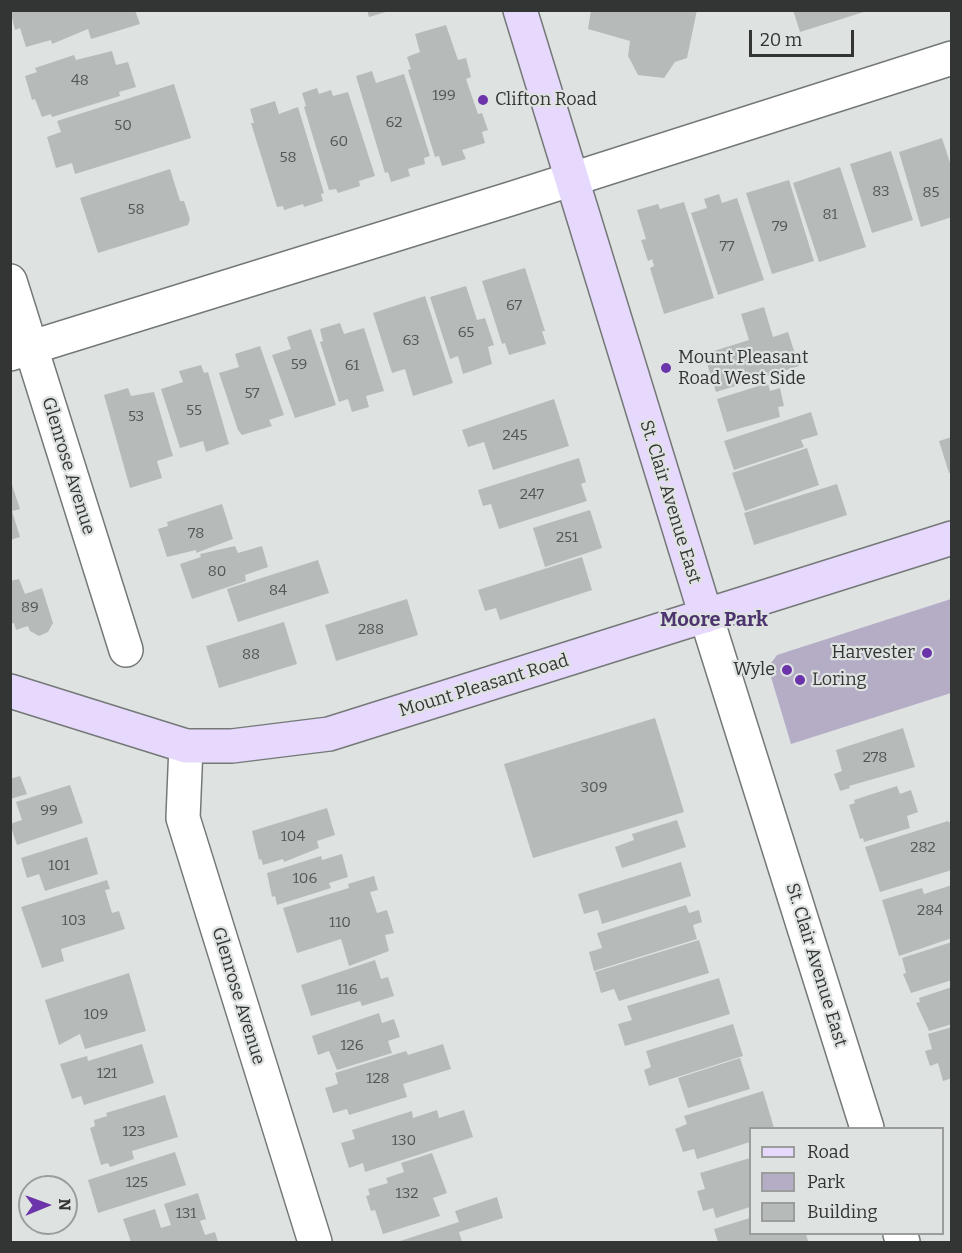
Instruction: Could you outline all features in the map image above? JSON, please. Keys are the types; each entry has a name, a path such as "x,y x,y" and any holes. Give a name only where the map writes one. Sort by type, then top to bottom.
{"main road":[{"name":"St. Clair Avenue East","path":"520,10 573,177 656,460 706,616"},
{"name":"Mount Pleasant Road","path":"10,691 186,746 232,746 329,734 951,538"}],"street":[{"path":"21,351 951,58"},
{"name":"Glenrose Avenue","path":"10,281 21,351 126,650"},
{"name":"St. Clair Avenue East","path":"706,616 867,1127"},
{"name":"Glenrose Avenue","path":"186,746 183,818 315,1242"}],"green space":[{"path":"951,599 951,693 791,744 768,667 777,655"}],"building":[{"path":"10,10 135,10 140,24 91,39 88,29 52,44 51,40 26,47 20,28 15,30"},
{"path":"367,10 389,10 389,11 369,17"},
{"path":"591,10 697,10 687,58 675,62 664,78 638,75 628,56 630,41 588,29"},
{"path":"793,10 867,10 867,11 800,32"},
{"path":"446,25 458,60 466,58 471,77 466,79 478,114 482,113 488,130 482,132 485,143 462,150 466,159 442,166 439,156 435,157 408,70 411,69 407,57 420,52 415,34"},
{"path":"112,51 116,65 128,62 136,87 119,92 120,96 52,117 51,114 42,117 35,99 32,100 25,76 37,72 35,68 74,55 76,60"},
{"path":"372,71 376,83 404,74 430,156 424,158 425,164 408,169 410,176 391,182 388,172 385,173 356,76"},
{"path":"174,84 191,138 75,174 72,163 56,168 47,137 61,132 57,121"},
{"path":"317,88 319,94 331,90 333,96 348,92 375,176 359,181 360,186 338,193 336,189 329,190 304,107 306,106 302,93"},
{"path":"275,101 279,114 298,107 324,193 321,194 323,201 284,210 283,206 277,207 251,123 254,123 250,109"},
{"path":"942,138 952,169 952,217 921,227 899,152"},
{"path":"891,151 913,220 872,233 850,164"},
{"path":"840,167 866,247 819,262 793,183"},
{"path":"170,169 180,201 184,201 190,219 188,225 98,253 80,198"},
{"path":"789,180 814,261 772,274 746,193"},
{"path":"719,194 722,203 737,198 764,280 718,295 691,213 707,208 704,199"},
{"path":"684,202 714,298 664,314 650,268 654,266 652,259 648,261 641,240 646,239 637,210 658,204 660,209"},
{"path":"525,268 545,331 542,331 546,344 509,355 505,343 502,344 482,281"},
{"path":"466,286 477,320 485,318 494,345 488,347 492,364 463,374 458,356 450,359 430,297"},
{"path":"425,296 453,383 413,396 405,369 392,373 373,313"},
{"path":"764,307 773,337 788,332 799,366 716,392 704,354 749,340 741,314"},
{"path":"340,323 344,334 364,328 384,391 366,396 369,407 352,412 348,399 339,402 320,342 323,341 320,329"},
{"path":"311,329 336,405 295,418 272,355 291,349 287,337"},
{"path":"260,346 284,415 269,420 272,426 242,435 238,430 219,373 239,367 235,354"},
{"path":"201,365 204,373 208,372 229,444 206,452 203,441 180,448 161,389 183,382 179,371"},
{"path":"768,383 770,391 780,388 784,406 778,407 780,417 727,432 717,399"},
{"path":"128,388 131,396 154,392 173,456 157,461 162,478 130,488 104,395"},
{"path":"554,399 569,446 493,470 484,442 468,447 462,430"},
{"path":"811,412 818,435 801,440 804,447 734,470 724,441"},
{"path":"952,437 952,472 949,473 939,441"},
{"path":"807,448 819,485 745,511 732,473"},
{"path":"579,458 586,482 581,484 587,501 499,529 491,504 483,506 478,490"},
{"path":"10,479 20,509 12,511 20,537 10,540"},
{"path":"837,484 847,515 754,545 744,513"},
{"path":"222,504 233,539 196,553 196,550 167,557 158,529 168,526 167,522"},
{"path":"590,510 602,548 545,567 533,528"},
{"path":"235,546 238,553 262,546 268,567 245,575 246,581 192,599 180,564 201,557 200,554"},
{"path":"582,557 592,590 500,620 496,608 485,611 478,590"},
{"path":"318,560 329,593 238,622 227,589"},
{"path":"19,579 25,594 42,588 53,623 48,632 39,636 30,631 28,626 16,630 14,623 10,624 10,581"},
{"path":"407,599 418,635 336,661 325,625"},
{"path":"284,622 297,664 219,688 206,646"},
{"path":"655,718 684,812 533,858 504,764"},
{"path":"903,728 915,767 849,786 850,788 840,791 834,774 842,771 836,750"},
{"path":"20,776 27,794 10,799 10,779"},
{"path":"70,785 83,823 17,845 10,824 22,820 16,802"},
{"path":"897,786 900,794 911,790 918,812 907,816 910,828 864,842 863,838 860,839 849,805 855,803 854,800"},
{"path":"327,808 335,835 317,841 319,848 284,862 283,859 263,865 261,859 259,860 252,831"},
{"path":"677,820 686,847 622,868 615,847 634,840 632,834"},
{"path":"948,821 952,825 952,870 880,892 865,847"},
{"path":"87,837 98,874 45,891 39,874 27,878 21,858"},
{"path":"342,854 348,877 329,883 331,888 277,905 275,896 272,897 267,873 321,856 322,860"},
{"path":"681,862 691,896 602,924 598,910 584,914 578,894"},
{"path":"374,876 378,890 370,892 377,913 387,910 394,933 385,935 389,951 349,966 341,939 297,953 283,908 349,888 348,884"},
{"path":"107,880 110,889 105,890 112,913 119,911 125,929 61,949 64,961 42,968 21,907"},
{"path":"952,885 952,938 899,956 882,900 922,888 924,894"},
{"path":"686,905 689,913 699,910 702,922 693,925 697,939 594,971 589,952 602,948 597,933"},
{"path":"699,940 709,973 619,1001 614,989 601,993 595,972"},
{"path":"952,942 952,980 911,993 903,974 906,973 902,958"},
{"path":"375,960 381,979 388,977 394,996 362,1006 360,1001 311,1016 301,985"},
{"path":"129,973 146,1031 85,1049 80,1034 59,1045 45,1000"},
{"path":"719,978 730,1014 625,1046 618,1024 632,1020 627,1006"},
{"path":"952,987 952,1024 929,1031 916,1003 920,1002 919,998"},
{"path":"379,1013 382,1023 394,1019 400,1037 388,1041 392,1053 337,1070 329,1051 318,1055 312,1036"},
{"path":"733,1024 743,1056 649,1086 644,1070 651,1067 646,1051"},
{"path":"952,1027 952,1078 943,1081 938,1063 930,1066 925,1051 932,1049 928,1034"},
{"path":"142,1044 154,1083 84,1105 81,1096 72,1099 60,1064 87,1056 88,1061"},
{"path":"443,1044 451,1069 403,1084 407,1097 349,1115 347,1109 333,1113 325,1088 338,1084 335,1073 406,1051 408,1055"},
{"path":"740,1058 750,1089 688,1108 678,1078"},
{"path":"763,1091 774,1127 749,1127 749,1142 697,1159 694,1149 683,1152 675,1129 687,1124 684,1116"},
{"path":"165,1095 178,1137 132,1151 134,1159 110,1167 108,1163 101,1165 90,1128 95,1126 94,1120 107,1116 106,1113"},
{"path":"437,1110 439,1118 464,1110 473,1137 365,1172 363,1163 349,1168 341,1143 355,1139 352,1130 412,1111 413,1118"},
{"path":"175,1152 186,1185 98,1213 88,1180"},
{"path":"432,1153 447,1193 433,1198 440,1216 383,1234 375,1210 371,1211 366,1196 370,1195 368,1189 388,1183 386,1178 404,1172 401,1163"},
{"path":"749,1158 749,1207 716,1218 713,1208 703,1211 697,1191 705,1189 700,1173"},
{"path":"198,1193 206,1219 200,1221 205,1235 215,1232 218,1242 131,1242 123,1219 155,1209 161,1228 171,1225 164,1204"},
{"path":"497,1197 503,1218 459,1232 462,1242 397,1242 459,1222 455,1211"},
{"path":"749,1218 749,1235 806,1235 808,1241 718,1242 714,1229"}],"place":[{"name":"Clifton Road","path":"483,100"},
{"name":"Mount Pleasant Road West Side","path":"666,368"},
{"name":"Harvester","path":"927,653"},
{"name":"Wyle","path":"787,670"},
{"name":"Loring","path":"800,680"}],"district":[{"name":"Moore Park","path":"714,620"}]}
